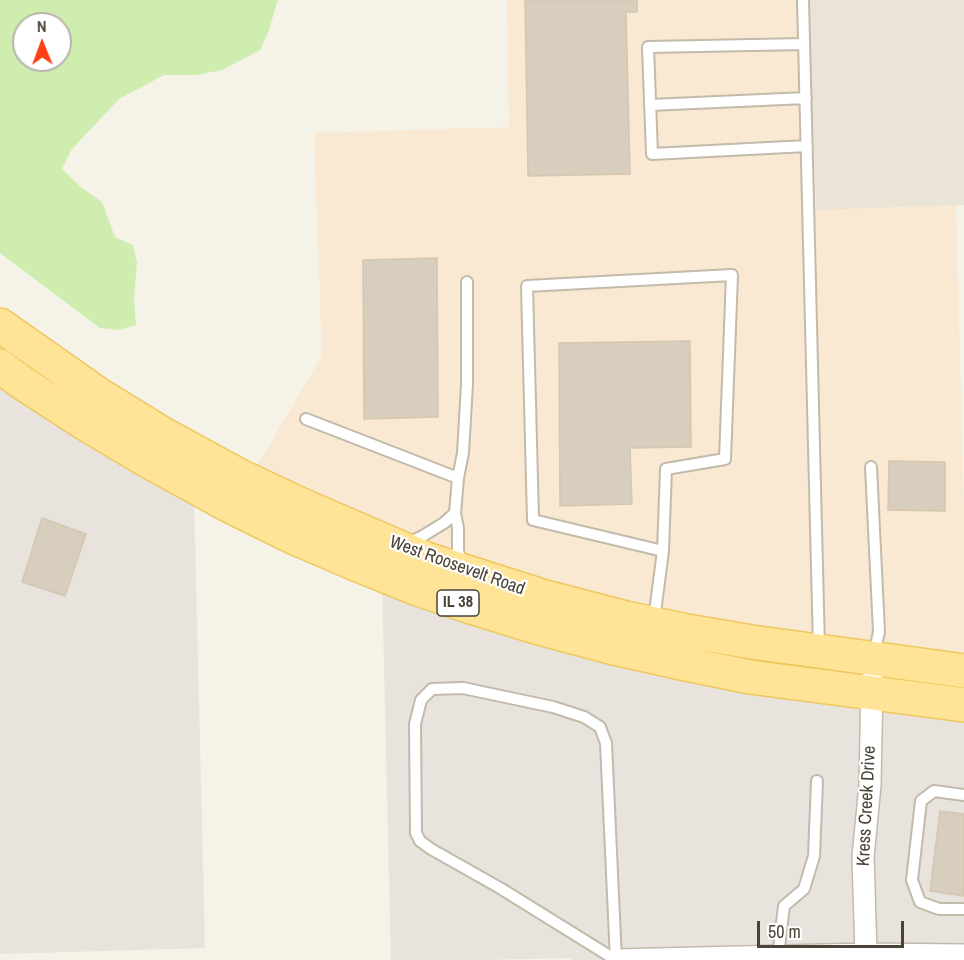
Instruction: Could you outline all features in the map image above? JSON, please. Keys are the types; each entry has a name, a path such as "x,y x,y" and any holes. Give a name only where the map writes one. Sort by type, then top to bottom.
{"main road":[{"name":"West Roosevelt Road","path":"0,325 98,394 163,434 242,477 429,560 545,597 653,623 752,642 964,671"},
{"name":"West Roosevelt Road","path":"0,366 91,427 208,494 295,538 415,588 471,607 618,649 750,677 964,705"}],"street":[{"name":"Kress Creek Drive","path":"866,954 863,857 870,785 873,659"},
{"path":"616,960 866,954 943,958 964,955"}],"lane":[{"path":"803,0 819,651"},
{"path":"804,44 648,47 652,154 807,146"},
{"path":"650,105 806,98"},
{"path":"653,623 663,551 666,469 725,459 732,275 527,286 533,520 663,551"},
{"path":"464,572 458,551 458,528 455,513 463,453 467,384 467,282"},
{"path":"306,419 458,478"},
{"path":"871,467 879,632 873,659"},
{"path":"399,547 421,537 444,523 455,513"},
{"path":"463,688 553,707 584,717 600,727 606,743 616,960 420,841 416,833 415,724 421,700 432,689 463,688"},
{"path":"778,956 784,906 804,889 814,856 817,782"},
{"path":"964,795 934,791 921,801 912,880 920,902 939,909 964,909"}],"shaded area":[{"path":"507,0 807,0 816,210 956,205 964,507 964,661 691,621 522,578 398,535 255,469 322,356 314,133 509,127"},
{"path":"807,0 964,0 964,205 816,211"},
{"path":"0,379 194,500 205,948 0,954"},
{"path":"382,581 964,716 964,960 572,960 572,958 391,960"}],"green space":[{"path":"0,0 279,0 260,50 222,70 197,75 164,75 119,99 72,149 62,169 82,188 102,202 115,237 133,245 137,263 134,298 136,325 119,330 100,328 0,253"}],"building":[{"path":"525,0 637,0 637,12 626,12 630,174 528,176"},
{"path":"437,258 438,417 364,419 363,260"},
{"path":"690,341 691,447 630,448 632,504 560,506 559,343"},
{"path":"889,461 945,462 945,511 888,510"},
{"path":"42,518 86,534 65,596 22,582"},
{"path":"940,811 964,814 964,896 930,891"}]}
